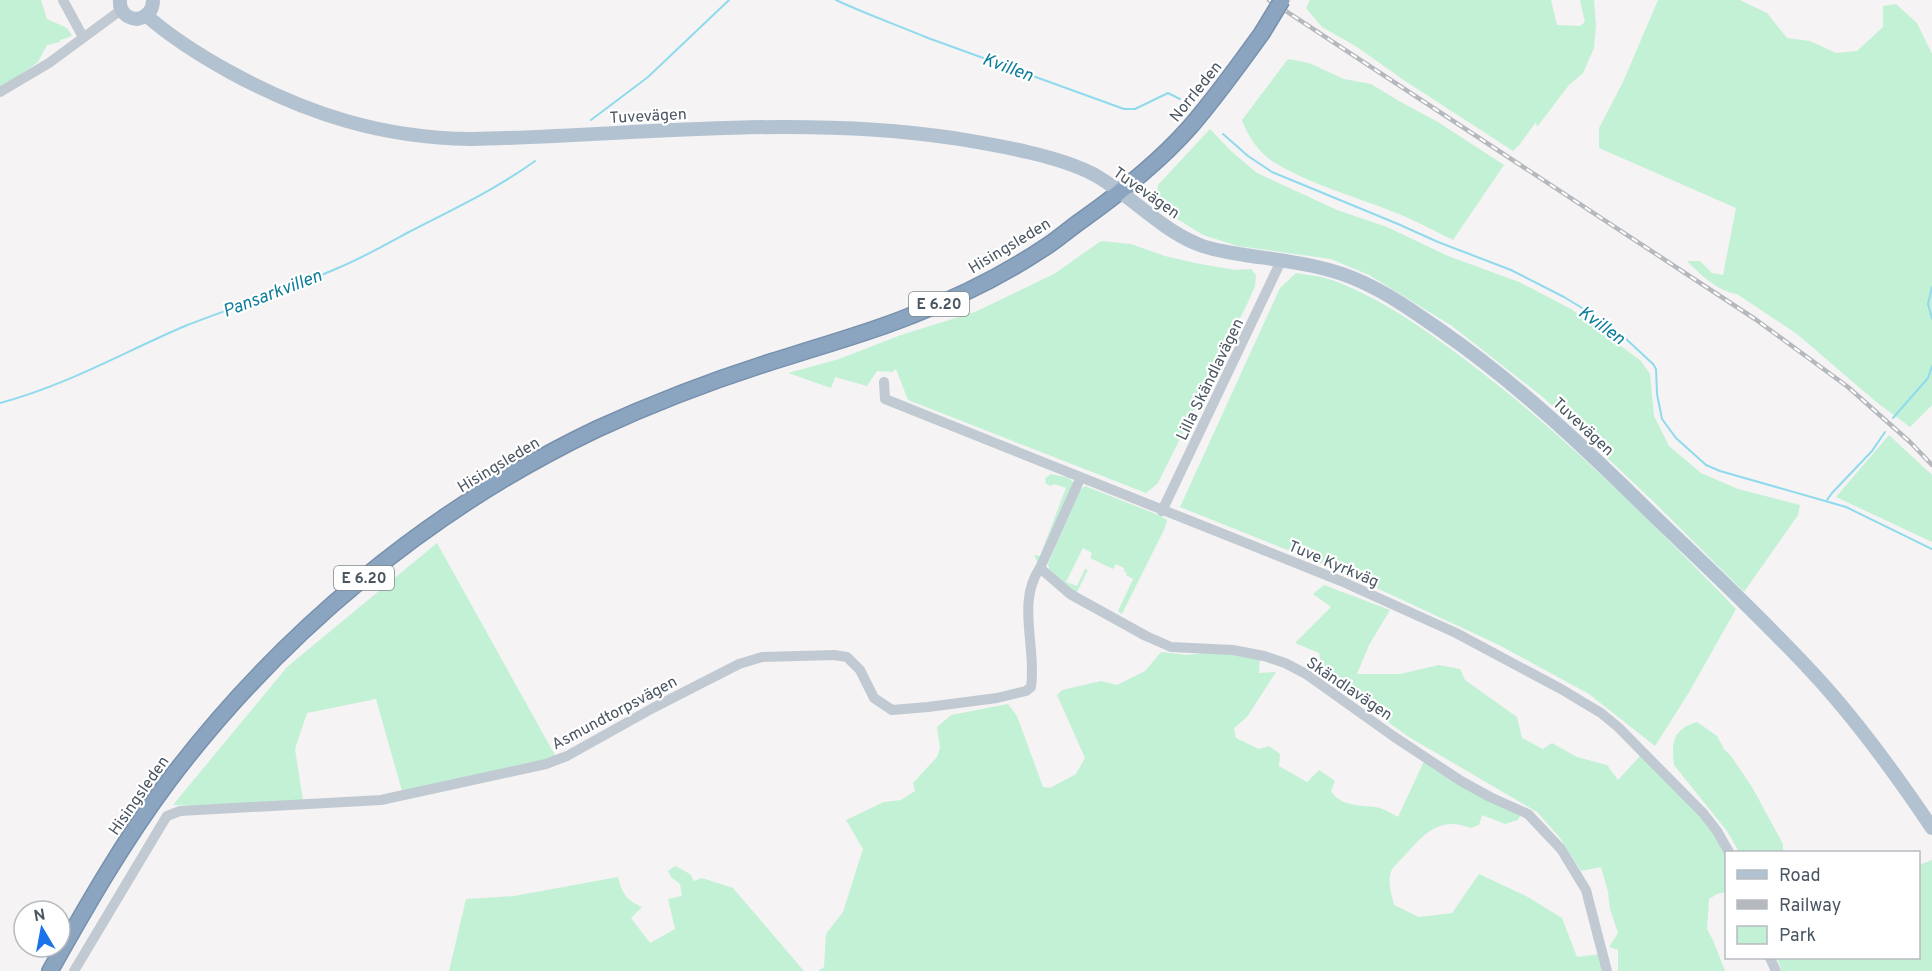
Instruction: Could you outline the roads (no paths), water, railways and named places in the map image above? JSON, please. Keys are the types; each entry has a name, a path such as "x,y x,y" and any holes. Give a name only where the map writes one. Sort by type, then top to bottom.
{"highway":[{"name":"Norrleden","path":"1120,192 1188,129 1262,33 1282,0"},
{"name":"Hisingsleden","path":"50,971 122,849 168,781 204,736 305,630 416,537 513,474 563,446 639,411 718,379 907,318 961,295 1045,247 1120,192"}],"main road":[{"path":"121,5 127,16 134,19 147,16 153,7 153,0"},
{"name":"Tuvevägen","path":"147,16 176,39 260,88 324,115 380,130 465,139 770,126 826,127 893,131 970,141 1033,154 1086,171 1120,192 1169,228 1199,245 1332,270 1371,286 1464,347 1552,418 1718,577 1812,671 1868,738 1932,828"}],"street":[{"path":"63,0 83,37"},
{"path":"0,92 49,63 121,5"},
{"name":"Lilla Skändlavägen","path":"1162,511 1281,261"},
{"name":"Tuve Kyrkväg","path":"884,382 885,399 1080,479 1293,562 1413,613 1456,633 1587,704 1618,727 1695,806 1717,831 1728,851"},
{"path":"1040,568 1080,479"},
{"name":"Asmundtorpsvägen","path":"74,971 162,824 172,813 381,800 546,764 567,756 739,664 762,657 834,655 847,657 860,670 874,699 892,710 950,705 1018,693 1031,687 1029,599 1031,584 1040,568"},
{"name":"Skändlavägen","path":"1040,568 1070,594 1160,643 1179,649 1255,653 1285,663 1306,674 1393,736 1468,785 1528,814 1561,849 1586,890 1607,971"}],"waterway":[{"name":"Pansarkvillen","path":"591,120 648,77 729,0"},
{"name":"Kvillen","path":"836,0 928,38 1124,109 1135,109 1168,93 1180,99"},
{"name":"Kvillen","path":"1223,134 1248,156 1272,172 1511,270 1587,311 1625,338 1653,364 1656,369 1657,394 1662,419 1676,438 1706,465 1846,507 1932,549"},
{"name":"Pansarkvillen","path":"0,403 48,387 185,326 300,284 347,264 472,199 535,161"},
{"path":"1932,287 1928,304 1932,319"},
{"path":"1893,418 1928,378 1932,366"},
{"path":"1827,500 1872,451 1885,432"}],"railway":[{"path":"1269,0 1755,319 1848,387 1910,442 1932,465"}]}
